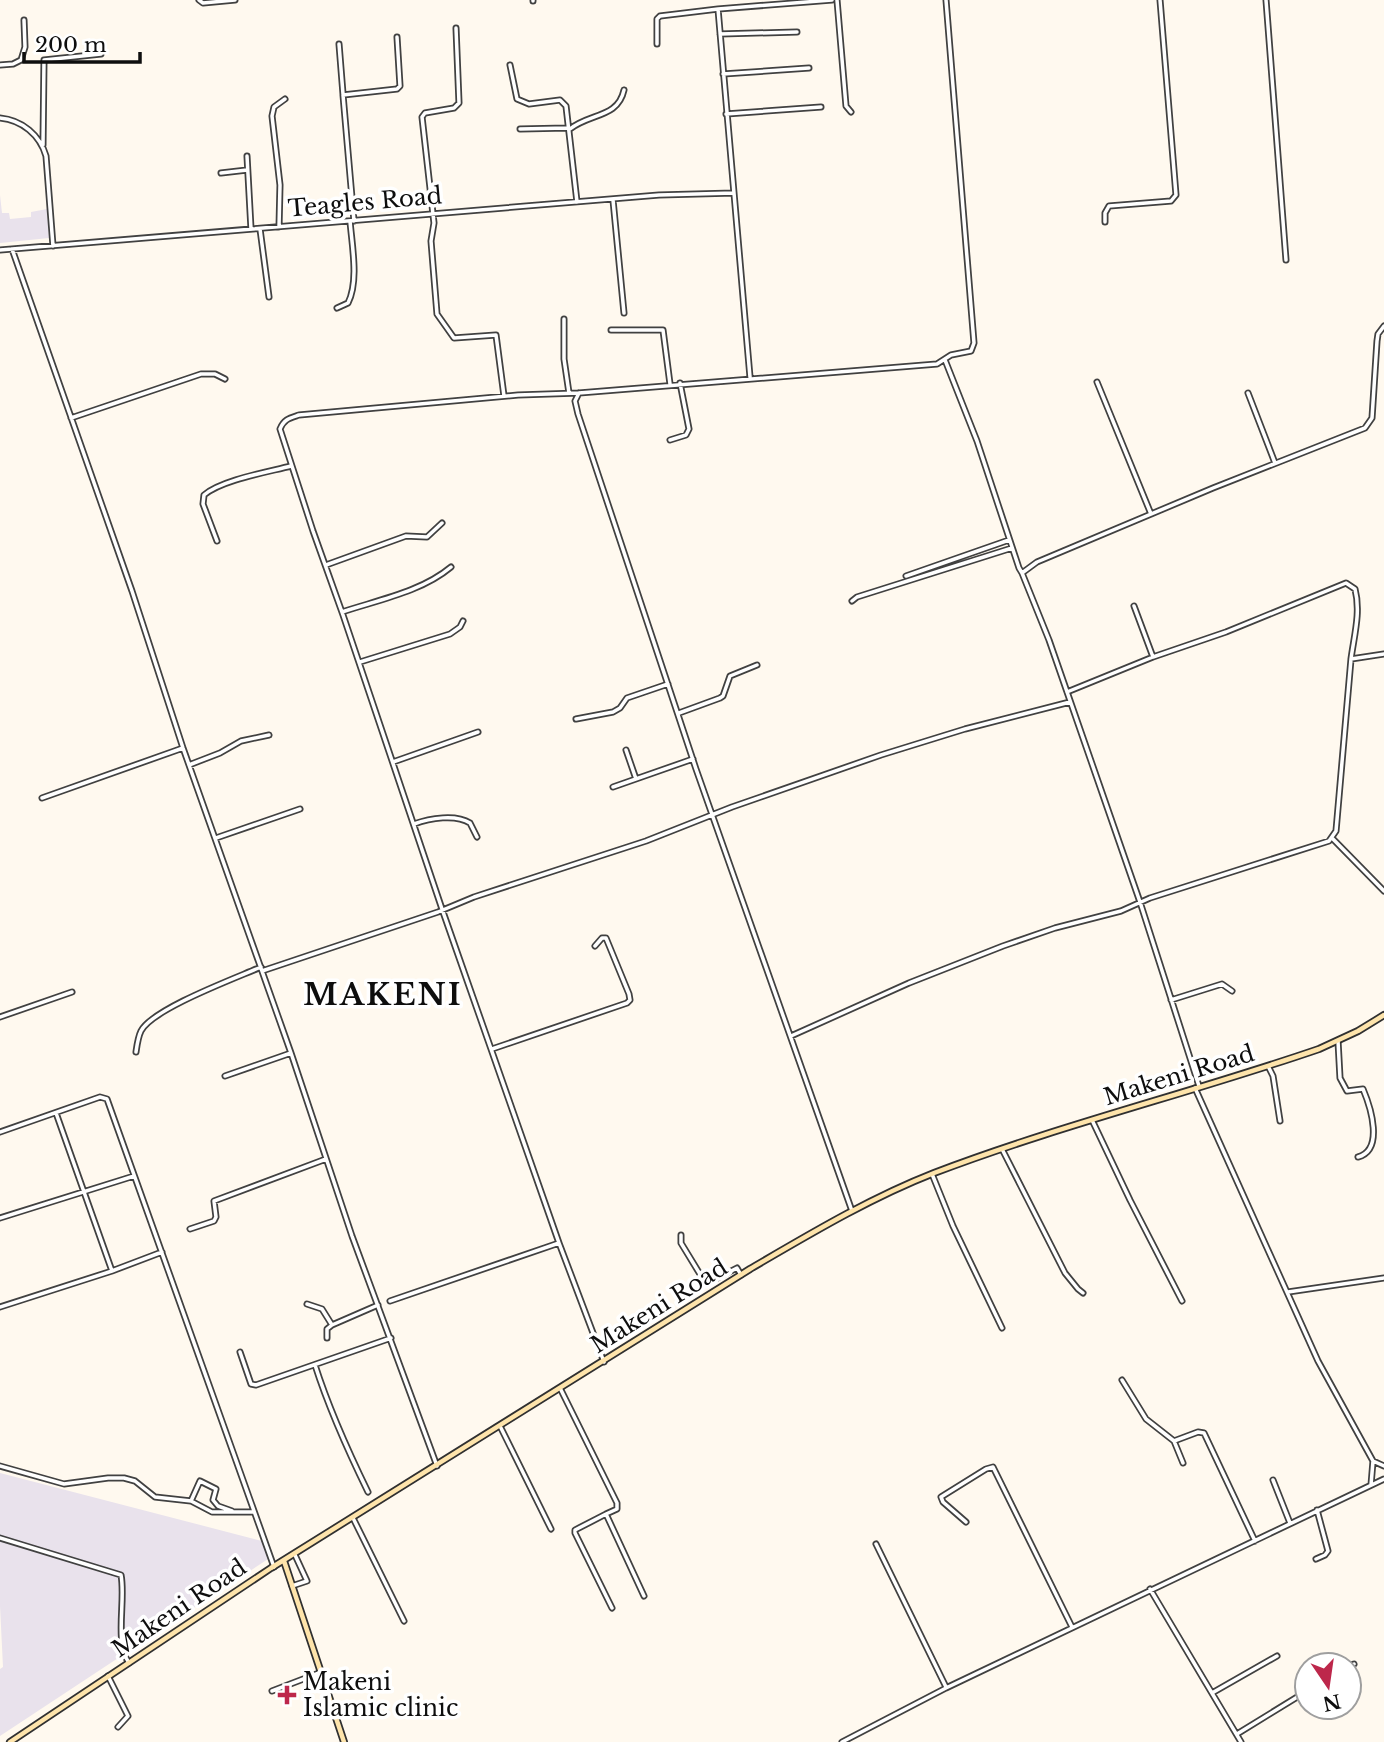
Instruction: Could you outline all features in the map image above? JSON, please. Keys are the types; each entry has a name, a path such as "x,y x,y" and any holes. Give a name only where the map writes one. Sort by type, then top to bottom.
{"main road":[{"name":"Makeni Road","path":"10,1742 274,1567 741,1275 852,1211 932,1174 1002,1149 1268,1066 1338,1041 1384,1015"},
{"path":"284,1561 344,1742"}],"street":[{"path":"199,0 203,3 235,0"},
{"path":"657,44 657,19 660,16 832,0"},
{"path":"837,0 846,106 851,112"},
{"path":"604,1362 559,1243 442,909 291,466 281,429 282,423 299,415 505,396 579,393 750,377 937,364 951,355 969,352 974,343 946,0"},
{"path":"1105,222 1105,213 1109,206 1171,201 1177,195 1160,0"},
{"path":"1266,0 1286,260"},
{"path":"718,9 750,377"},
{"path":"0,65 21,60 24,20"},
{"path":"456,28 458,103 454,107 425,113 422,117 434,223 431,240 437,314 454,338 496,335 505,396"},
{"path":"720,34 797,32"},
{"path":"343,94 397,89 400,86 397,37"},
{"path":"337,308 348,303 351,297 353,257 339,44"},
{"path":"53,246 43,147 44,60 101,54"},
{"path":"510,65 517,99 529,104 560,100 564,102 577,202"},
{"path":"723,74 808,68"},
{"path":"520,128 569,129 615,108 622,99 624,90"},
{"path":"279,227 279,185 272,116 274,107 285,99"},
{"path":"726,114 821,107"},
{"path":"0,118 14,121 24,127 43,147"},
{"path":"247,156 251,229"},
{"path":"221,173 247,170"},
{"name":"Teagles Road","path":"0,250 612,199 734,193"},
{"path":"612,199 624,313"},
{"path":"260,229 269,298"},
{"path":"12,249 326,1159 437,1466"},
{"path":"564,319 564,359 569,393"},
{"path":"1023,573 1037,562 1368,425 1372,418 1378,334 1384,326"},
{"path":"611,330 663,330 670,384"},
{"path":"945,360 1067,692 1140,902 1197,1087 1318,1361 1373,1461 1371,1485"},
{"path":"71,418 201,374 215,374 225,379"},
{"path":"1097,382 1151,514"},
{"path":"670,440 685,435 689,429 680,383"},
{"path":"579,393 575,401 578,414 693,759 852,1211"},
{"path":"1248,393 1275,463"},
{"path":"216,541 203,504 204,495 251,476 291,466"},
{"path":"325,565 406,536 427,537 442,523"},
{"path":"906,576 1009,540"},
{"path":"852,601 857,597 1012,548"},
{"path":"342,612 405,592 438,578 451,567"},
{"path":"791,1037 909,983 1003,946 1055,928 1121,911 1140,902 1332,838 1336,831 1355,639 1355,589 1346,583 1067,692"},
{"path":"1134,607 1153,657"},
{"path":"359,662 450,634 460,627 463,621"},
{"path":"1351,659 1384,654"},
{"path":"679,713 720,698 730,676 757,664"},
{"path":"576,719 613,712 620,708 627,698 668,684"},
{"path":"136,1052 140,1032 149,1021 191,996 262,969 646,841 712,814 881,755 965,729 1070,702"},
{"path":"393,762 478,732"},
{"path":"189,765 242,741 269,735"},
{"path":"41,798 183,747"},
{"path":"625,750 635,779"},
{"path":"613,787 693,759"},
{"path":"216,838 300,809"},
{"path":"414,824 435,819 461,819 470,823 477,838"},
{"path":"1332,838 1384,891"},
{"path":"492,1049 627,1003 630,1000 629,995 606,938 602,938 595,946"},
{"path":"1171,1000 1222,984 1232,991"},
{"path":"0,1017 72,992"},
{"path":"1338,1041 1342,1086 1347,1091 1363,1089 1374,1123 1371,1150 1358,1157"},
{"path":"225,1076 291,1053"},
{"path":"1268,1066 1273,1076 1280,1121"},
{"path":"0,1132 100,1097 107,1099 274,1567"},
{"path":"56,1112 111,1271"},
{"path":"1092,1120 1182,1301"},
{"path":"1002,1149 1065,1273 1083,1293"},
{"path":"190,1229 214,1220 214,1201 326,1159"},
{"path":"932,1174 953,1226 1002,1328"},
{"path":"0,1218 134,1176"},
{"path":"681,1235 681,1243 706,1284 737,1268 741,1275"},
{"path":"390,1301 559,1243"},
{"path":"0,1307 162,1252"},
{"path":"1288,1292 1384,1278"},
{"path":"307,1304 321,1308 332,1325"},
{"path":"327,1338 327,1329 332,1325 378,1305"},
{"path":"240,1352 253,1385 391,1338"},
{"path":"315,1365 323,1392 358,1475 368,1492"},
{"path":"1122,1380 1147,1420 1174,1441 1183,1463"},
{"path":"559,1388 617,1503 617,1509 575,1530 612,1608"},
{"path":"500,1426 551,1530"},
{"path":"1174,1441 1198,1432 1204,1433 1256,1542"},
{"path":"1373,1461 1384,1466"},
{"path":"0,1466 64,1484 124,1478 135,1481 155,1497 191,1501 212,1512 253,1512"},
{"path":"966,1522 940,1497 993,1467 1072,1627"},
{"path":"842,1742 1150,1589 1256,1542 1384,1479"},
{"path":"1273,1480 1290,1524"},
{"path":"191,1501 200,1481 216,1488 213,1500 218,1506 236,1512"},
{"path":"1316,1559 1328,1551 1317,1510"},
{"path":"606,1514 644,1596"},
{"path":"353,1518 404,1621"},
{"path":"0,1538 121,1575 122,1643 129,1663"},
{"path":"876,1544 946,1688"},
{"path":"292,1586 307,1581 295,1555"},
{"path":"1150,1589 1241,1742"},
{"path":"1212,1693 1277,1656"},
{"path":"272,1691 319,1673"},
{"path":"108,1676 128,1716 118,1727"},
{"path":"1236,1734 1293,1700"}],"shaded area":[{"path":"0,195 2,213 9,213 10,219 31,217 31,212 47,209 49,238 0,243"},
{"path":"0,1473 262,1541 268,1559 0,1736 0,1669 3,1667"}],"place":[{"name":"Makeni Islamic clinic","path":"287,1695"}],"district":[{"name":"MAKENI","path":"383,995"}]}
